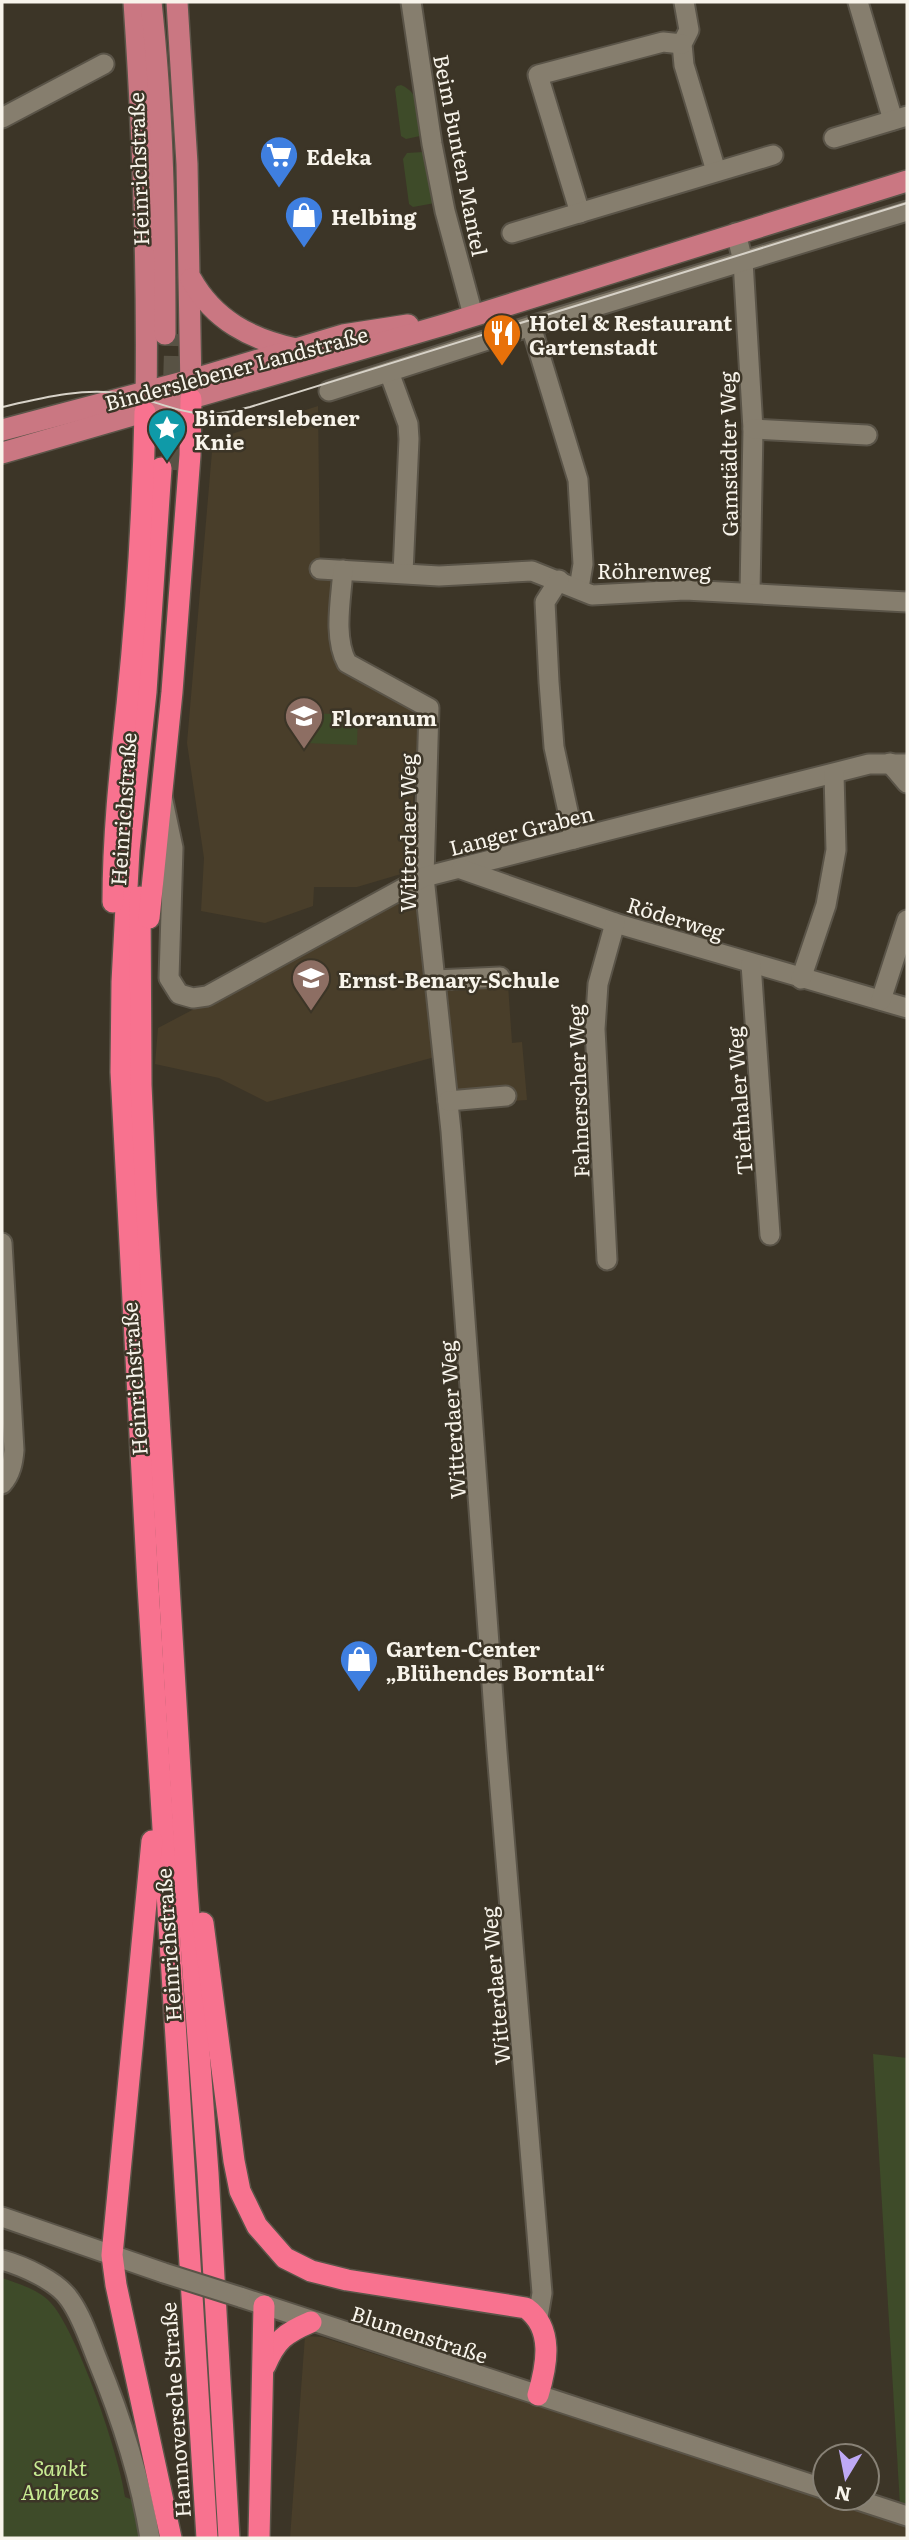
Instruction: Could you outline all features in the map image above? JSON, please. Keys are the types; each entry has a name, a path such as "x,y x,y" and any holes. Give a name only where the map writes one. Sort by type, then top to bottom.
{"highway":[{"path":"131,982 162,796 183,559 191,439 191,389"},
{"path":"131,982 111,965 113,839 128,692 144,483 146,401"},
{"name":"Heinrichstraße","path":"166,469 142,846 121,1072 127,1220 190,2278"},
{"name":"Heinrichstraße","path":"131,982 141,1073 187,1889 215,2285 229,2538"},
{"path":"160,1788 154,1821 112,2255 171,2538"},
{"path":"187,1889 201,1906 234,2161 240,2191 257,2226 285,2258 311,2271 347,2280 526,2308 538,2317 545,2334 546,2350 538,2395"},
{"name":"Hannoversche Straße","path":"190,2278 207,2538"},
{"path":"259,2538 264,2306"},
{"path":"263,2371 279,2339 311,2322"}],"main road":[{"name":"Heinrichstraße","path":"134,2 141,76 144,166 146,401"},
{"name":"Heinrichstraße","path":"151,2 170,334 172,130 163,2"},
{"path":"178,9 191,279 191,389"},
{"name":"Binderslebener Landstraße","path":"2,430 146,401 473,315 907,181"},
{"path":"191,279 210,306 231,324 261,339 298,349"},
{"name":"Binderslebener Landstraße","path":"191,389 298,349 366,331 473,315"},
{"name":"Binderslebener Landstraße","path":"2,453 146,401"}],"street":[{"name":"Beim Bunten Mantel","path":"411,2 445,211 473,315"},
{"path":"684,2 689,30 682,44 684,65 716,172"},
{"path":"834,138 900,118 858,2"},
{"path":"580,213 538,75 663,42 682,44"},
{"path":"2,118 104,64"},
{"path":"512,233 773,155"},
{"path":"329,391 907,211"},
{"name":"Gamstädter Weg","path":"736,233 743,261 753,429 750,593"},
{"path":"531,326 578,480 583,564 579,588"},
{"path":"390,372 408,424 409,439 403,573"},
{"path":"753,429 867,435"},
{"name":"Röhrenweg","path":"320,569 439,576 532,571 592,595 685,590 907,602"},
{"name":"Witterdaer Weg","path":"342,570 340,639 341,651 347,663 429,708 424,877 448,1101 490,1628 497,1752 542,2293 538,2317"},
{"path":"559,580 545,602 549,682 554,747 574,839"},
{"name":"Langer Graben","path":"162,796 173,848 169,978 179,994 193,998 207,996 424,877 869,764 899,764 907,783"},
{"path":"801,979 826,905 836,850 834,774"},
{"name":"Röderweg","path":"460,869 615,923 907,1008"},
{"path":"881,1000 907,920"},
{"name":"Fahnerscher Weg","path":"607,1260 595,1029 598,984 615,923"},
{"name":"Tiefthaler Weg","path":"751,964 770,1235"},
{"path":"435,980 500,976"},
{"path":"448,1101 506,1096"},
{"path":"2,1242 14,1450 13,1462 4,1481"},
{"name":"Blumenstraße","path":"2,2217 311,2322 811,2484"},
{"path":"2,2260 44,2278 69,2298 118,2410 143,2492 150,2538"},
{"path":"881,2507 907,2516"}],"shaded area":[{"name":"Floranum","path":"318,406 320,569 334,585 333,647 419,713 419,757 415,761 410,869 357,887 314,887 313,906 265,923 201,911 204,858 187,743 213,440"},
{"name":"Ernst-Benary-Schule","path":"405,898 418,902 435,1057 267,1102 219,1078 155,1064 158,1028"},
{"path":"507,970 512,1043 522,1042 527,1100 456,1105 444,976"},
{"path":"305,2336 322,2337 811,2495 811,2512 864,2512 907,2526 907,2538 290,2538"}],"green space":[{"path":"401,85 413,94 419,106 420,136 406,139 401,136 395,89"},
{"path":"407,153 427,154 435,203 413,207 409,204 403,159"},
{"path":"306,713 358,715 357,745 305,743"},
{"path":"873,2054 907,2058 907,2507 900,2505"},
{"name":"Sankt Andreas","path":"2,2278 40,2294 61,2317 96,2395 115,2454 125,2497 135,2501 141,2538 2,2538"}],"tunnel":[{"path":"171,470 175,334"}],"tram line":[{"path":"2,407 63,394 94,392 124,394 202,414 250,407 907,203"}],"place":[{"name":"Edeka","path":"279,189"},
{"name":"Helbing","path":"304,249"},
{"name":"Hotel & Restaurant Gartenstadt","path":"502,367"},
{"name":"Binderslebener Knie","path":"167,462"},
{"name":"Floranum","path":"304,750"},
{"name":"Ernst-Benary-Schule","path":"311,1012"},
{"name":"Garten-Center „Blühendes Borntal“","path":"359,1693"}]}
